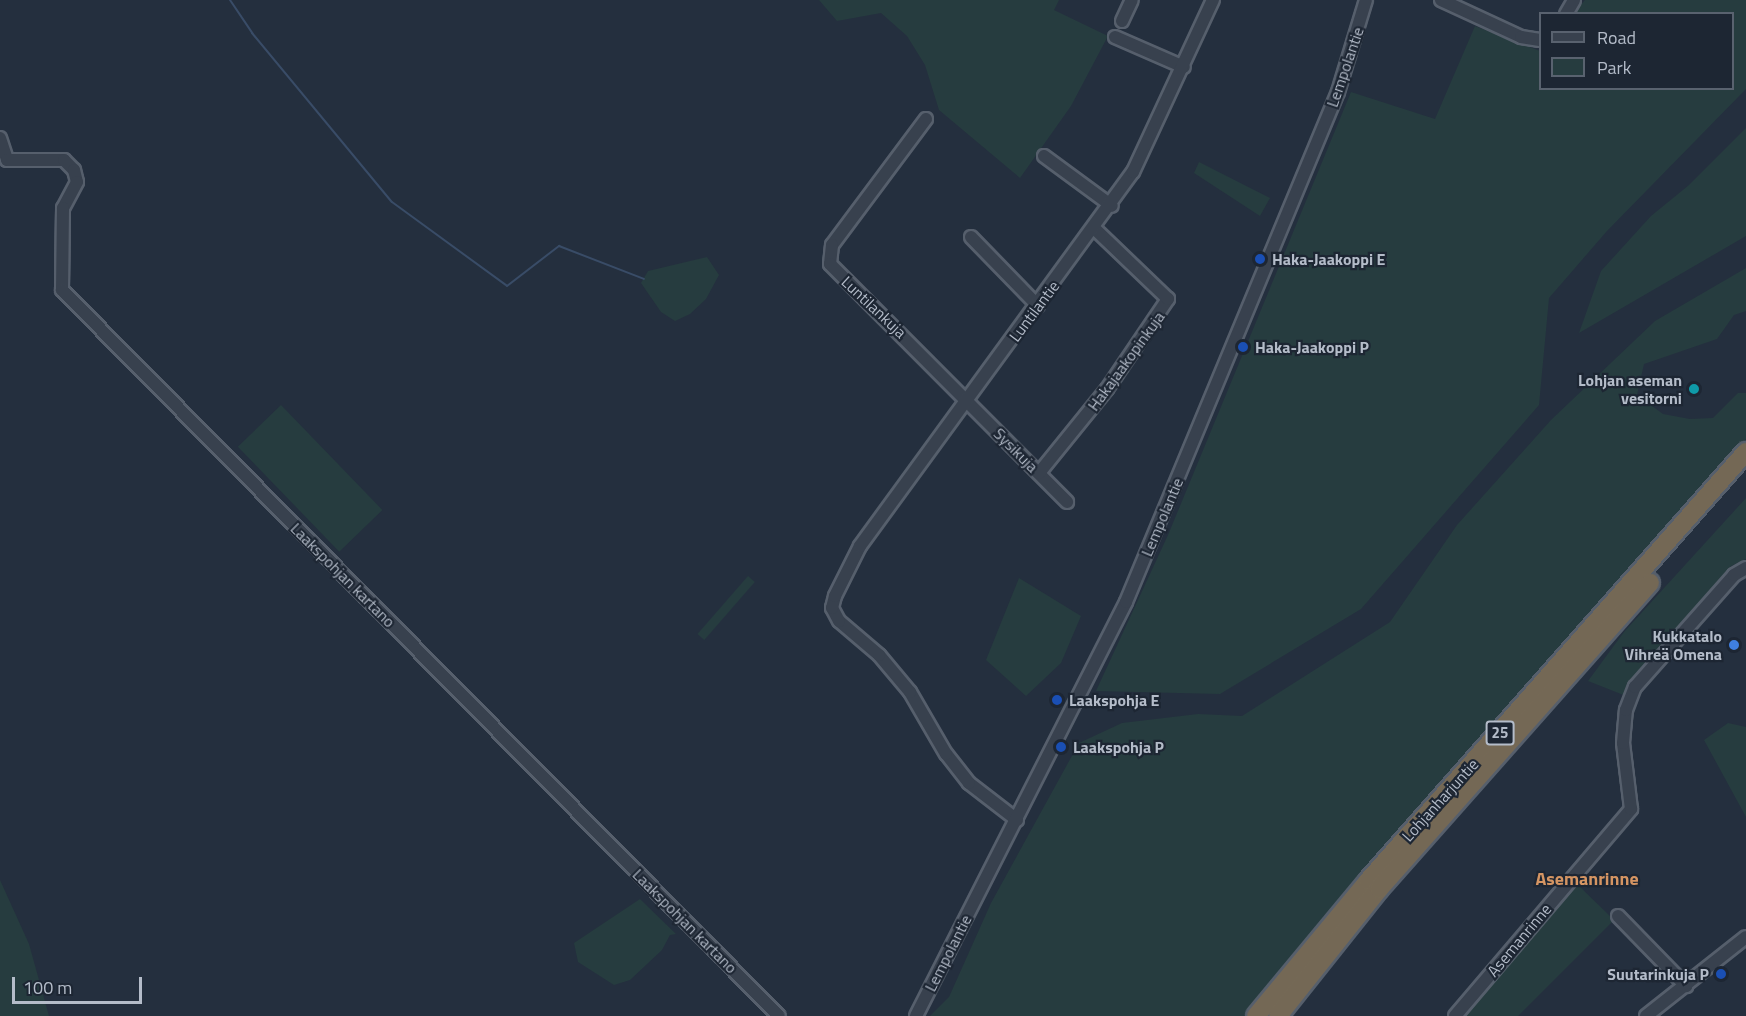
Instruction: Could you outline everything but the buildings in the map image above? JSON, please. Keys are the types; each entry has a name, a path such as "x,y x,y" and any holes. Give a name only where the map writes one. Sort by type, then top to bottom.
{"highway":[{"name":"Lohjanharjuntie","path":"1256,1016 1368,881 1746,452"},
{"name":"Lohjanharjuntie","path":"1278,1016 1379,889 1746,470"}],"street":[{"path":"1122,21 1132,0"},
{"name":"Luntilantie","path":"1017,820 969,783 946,754 910,692 879,655 839,621 832,608 860,546 965,399 1112,206 1148,145 1213,0"},
{"name":"Lempolantie","path":"916,1016 1126,602 1338,92 1366,0"},
{"path":"1441,0 1521,37 1539,40"},
{"path":"1114,37 1184,67"},
{"name":"Luntilankuja","path":"926,119 832,245 830,264 965,399"},
{"name":"Laakspohjan kartano","path":"0,138 8,160 64,160 74,170 77,182 63,208 65,281 62,290 779,1016"},
{"path":"1044,156 1112,206"},
{"name":"Hakajaakopinkuja","path":"1039,472 1107,389 1168,299 1095,229"},
{"path":"971,237 1038,306"},
{"name":"Sysikuja","path":"965,399 1066,502"},
{"name":"Asemanrinne","path":"1455,1016 1631,809 1623,743 1626,710 1635,687 1734,575 1746,568"},
{"path":"1618,916 1686,986"},
{"path":"1646,1016 1746,937"}],"green space":[{"path":"819,0 1059,0 1054,10 1108,36 1071,106 1020,178 939,110 925,65 907,36 881,13 837,21"},
{"path":"1585,0 1746,0 1746,89 1607,231 1549,298 1539,405 1361,609 1220,694 1096,691 1168,535 1351,92 1435,119 1475,26 1539,51 1539,90 1734,90 1734,12 1575,12"},
{"path":"1746,128 1746,236 1579,333 1601,271 1651,216 1689,185"},
{"path":"1199,162 1270,198 1260,216 1194,173"},
{"path":"707,257 719,275 706,299 690,314 675,321 661,312 641,283 648,271"},
{"path":"1746,268 1746,311 1734,315 1717,339 1644,364 1637,395 1663,414 1690,419 1713,418 1738,393 1746,393 1746,439 1622,586 1440,784 1248,1016 930,1016 949,997 991,903 1079,743 1122,723 1198,714 1242,716 1390,622 1457,525 1551,420 1655,321"},
{"path":"281,405 382,510 339,552 238,447"},
{"path":"1746,498 1746,559 1731,566 1720,578 1626,696 1588,681 1624,632"},
{"path":"748,576 755,582 704,640 697,634"},
{"path":"1019,578 1081,616 1061,663 1026,696 986,660"},
{"path":"1728,723 1746,727 1746,817 1704,740"},
{"path":"0,880 29,944 49,1016 0,1016"},
{"path":"1576,883 1614,920 1518,1016 1463,1016"},
{"path":"640,899 676,934 670,935 662,950 630,980 614,985 578,962 574,943"}],"waterway":[{"path":"230,0 252,33 392,202 507,286 559,246 644,279"}],"place":[{"name":"Haka-Jaakoppi E","path":"1260,259"},
{"name":"Haka-Jaakoppi P","path":"1243,347"},
{"name":"Lohjan aseman vesitorni","path":"1694,389"},
{"name":"Kukkatalo Vihreä Omena","path":"1734,645"},
{"name":"Laakspohja E","path":"1057,700"},
{"name":"Laakspohja P","path":"1061,747"},
{"name":"Suutarinkuja P","path":"1721,974"}],"district":[{"name":"Asemanrinne","path":"1587,879"}]}
